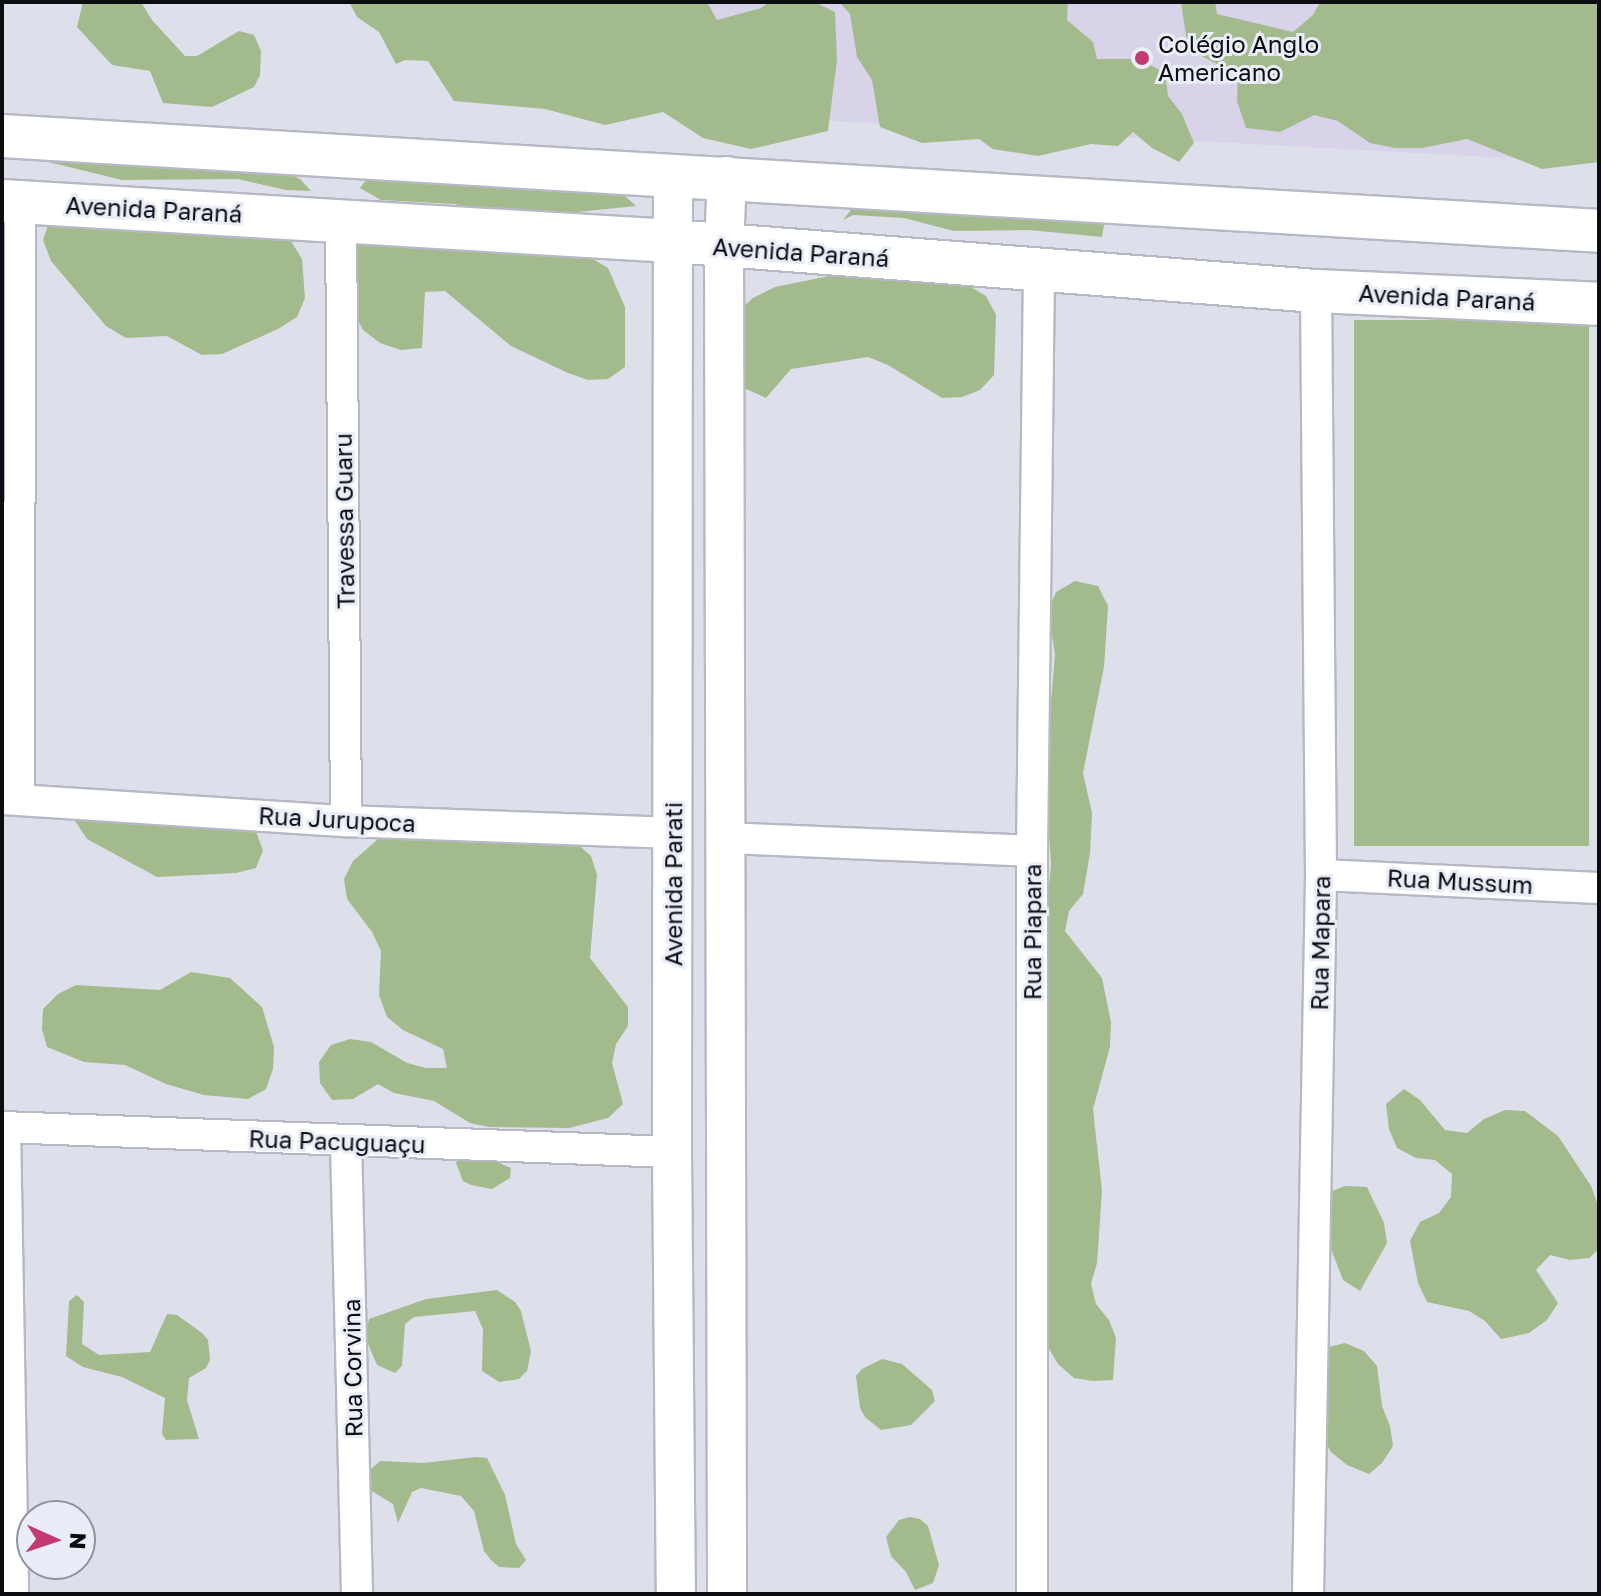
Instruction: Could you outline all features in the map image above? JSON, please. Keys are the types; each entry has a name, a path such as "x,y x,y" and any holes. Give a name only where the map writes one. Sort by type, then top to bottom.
{"main road":[{"path":"2,136 727,176 1599,231"},
{"name":"Avenida Paraná","path":"11,201 672,241 724,248 1316,291 1599,304"}],"street":[{"name":"Avenida Parati","path":"673,174 672,1152 676,1594"},
{"path":"727,176 724,248 727,1594"},
{"path":"11,201 11,799"},
{"name":"Travessa Guaru","path":"341,221 346,821"},
{"name":"Rua Piapara","path":"1032,1594 1032,851 1039,269"},
{"name":"Rua Mapara","path":"1308,1594 1321,875 1316,291"},
{"name":"Rua Jurupoca","path":"11,799 346,821 673,833"},
{"path":"726,838 1032,851"},
{"name":"Rua Mussum","path":"1321,875 1599,888"},
{"path":"4,1127 13,1594"},
{"name":"Rua Pacuguaçu","path":"4,1127 672,1152"},
{"name":"Rua Corvina","path":"346,1142 357,1594"}],"shaded area":[{"name":"Colégio Anglo Americano","path":"689,2 1599,2 1599,163 682,113"}],"green space":[{"path":"83,2 141,2 152,20 185,56 197,56 239,31 254,35 261,51 260,75 254,87 212,107 163,103 150,71 112,65 77,27"},
{"path":"349,2 707,2 717,20 761,8 769,2 814,2 835,12 837,60 828,131 751,149 703,138 663,112 605,125 545,109 454,101 428,61 405,60 396,64 379,32 357,17"},
{"path":"839,2 1068,2 1067,20 1093,42 1097,59 1139,59 1165,73 1168,96 1182,114 1194,143 1179,162 1152,148 1133,132 1118,146 1091,144 1038,156 993,149 979,139 922,143 880,127 872,80 857,57 850,14"},
{"path":"1181,2 1215,2 1217,14 1293,32 1313,15 1320,2 1599,2 1599,162 1542,169 1467,139 1422,148 1395,148 1370,143 1338,121 1314,115 1280,132 1246,128 1237,101 1238,75 1188,49"},
{"path":"28,157 278,169 300,179 311,191 286,190 238,179 122,180"},
{"path":"375,168 617,189 636,206 509,219 455,204 381,200 360,188"},
{"path":"858,201 1106,212 1102,237 1029,230 954,231 904,218 853,215 843,220"},
{"path":"50,219 273,231 291,241 302,259 305,298 297,317 222,354 202,355 167,336 126,338 106,326 51,261 43,240"},
{"path":"361,237 552,246 591,258 608,268 625,307 625,367 608,379 588,380 568,373 511,346 445,291 425,292 422,348 401,350 380,343 363,330 352,309 350,248"},
{"path":"839,274 926,279 969,286 986,296 996,315 994,375 980,390 962,397 942,398 888,365 868,357 791,369 766,398 744,388 728,372 737,312 753,298 775,287"},
{"path":"1354,320 1589,320 1589,846 1354,846"},
{"path":"1075,581 1098,586 1108,606 1104,667 1083,773 1092,813 1090,853 1083,894 1069,911 1065,931 1102,978 1111,1022 1110,1047 1093,1109 1102,1191 1097,1263 1091,1284 1096,1304 1109,1320 1116,1338 1113,1380 1093,1381 1074,1378 1058,1364 1048,1347 1044,1324 1045,931 1051,864 1045,772 1055,654 1048,611 1056,592"},
{"path":"94,815 237,824 256,832 263,850 256,868 236,873 157,877 87,839 75,821"},
{"path":"385,833 576,843 591,856 597,875 590,958 628,1007 628,1026 616,1044 612,1063 623,1104 608,1118 569,1128 489,1127 470,1123 434,1101 394,1093 378,1084 353,1099 332,1100 320,1083 319,1062 331,1045 350,1039 371,1042 407,1063 426,1068 447,1068 443,1049 403,1030 387,1017 379,995 381,951 372,932 347,899 344,879 353,861"},
{"path":"191,972 230,978 262,1007 274,1047 273,1069 266,1089 248,1099 204,1095 166,1084 125,1065 84,1062 47,1047 42,1029 43,1009 58,994 76,985 160,990"},
{"path":"1404,1089 1420,1100 1445,1130 1467,1133 1484,1119 1505,1110 1525,1111 1558,1136 1591,1186 1599,1208 1599,1249 1589,1258 1570,1260 1550,1255 1536,1270 1558,1303 1547,1320 1529,1333 1501,1339 1485,1321 1469,1311 1427,1302 1418,1283 1410,1241 1420,1222 1439,1213 1451,1197 1452,1174 1435,1160 1416,1158 1397,1148 1389,1129 1386,1104"},
{"path":"459,1158 492,1160 511,1168 510,1178 492,1189 471,1185 463,1181 456,1163"},
{"path":"1345,1186 1367,1187 1384,1223 1387,1243 1360,1291 1343,1280 1328,1241 1324,1194"},
{"path":"497,1290 515,1302 521,1311 531,1351 527,1371 519,1379 499,1382 482,1371 483,1329 475,1311 414,1317 405,1324 402,1366 395,1373 377,1365 365,1337 369,1319 426,1299"},
{"path":"77,1295 84,1302 82,1344 99,1355 150,1352 167,1314 177,1315 208,1340 210,1360 206,1368 189,1378 187,1400 199,1439 166,1440 162,1434 165,1398 122,1377 83,1367 66,1356 69,1301"},
{"path":"1345,1343 1364,1351 1377,1366 1382,1406 1390,1426 1393,1446 1382,1463 1369,1474 1347,1465 1331,1452 1320,1432 1325,1348"},
{"path":"882,1359 902,1364 932,1390 935,1401 911,1425 881,1430 865,1417 860,1408 856,1376 862,1369"},
{"path":"487,1458 505,1495 516,1544 526,1560 519,1568 499,1567 491,1560 484,1551 474,1511 461,1496 421,1488 412,1492 398,1523 393,1504 365,1487 363,1476 380,1461 423,1463"},
{"path":"910,1517 920,1519 928,1526 939,1565 933,1583 915,1590 906,1572 891,1556 886,1537 899,1520"}],"place":[{"name":"Colégio Anglo Americano","path":"1142,58"}]}
